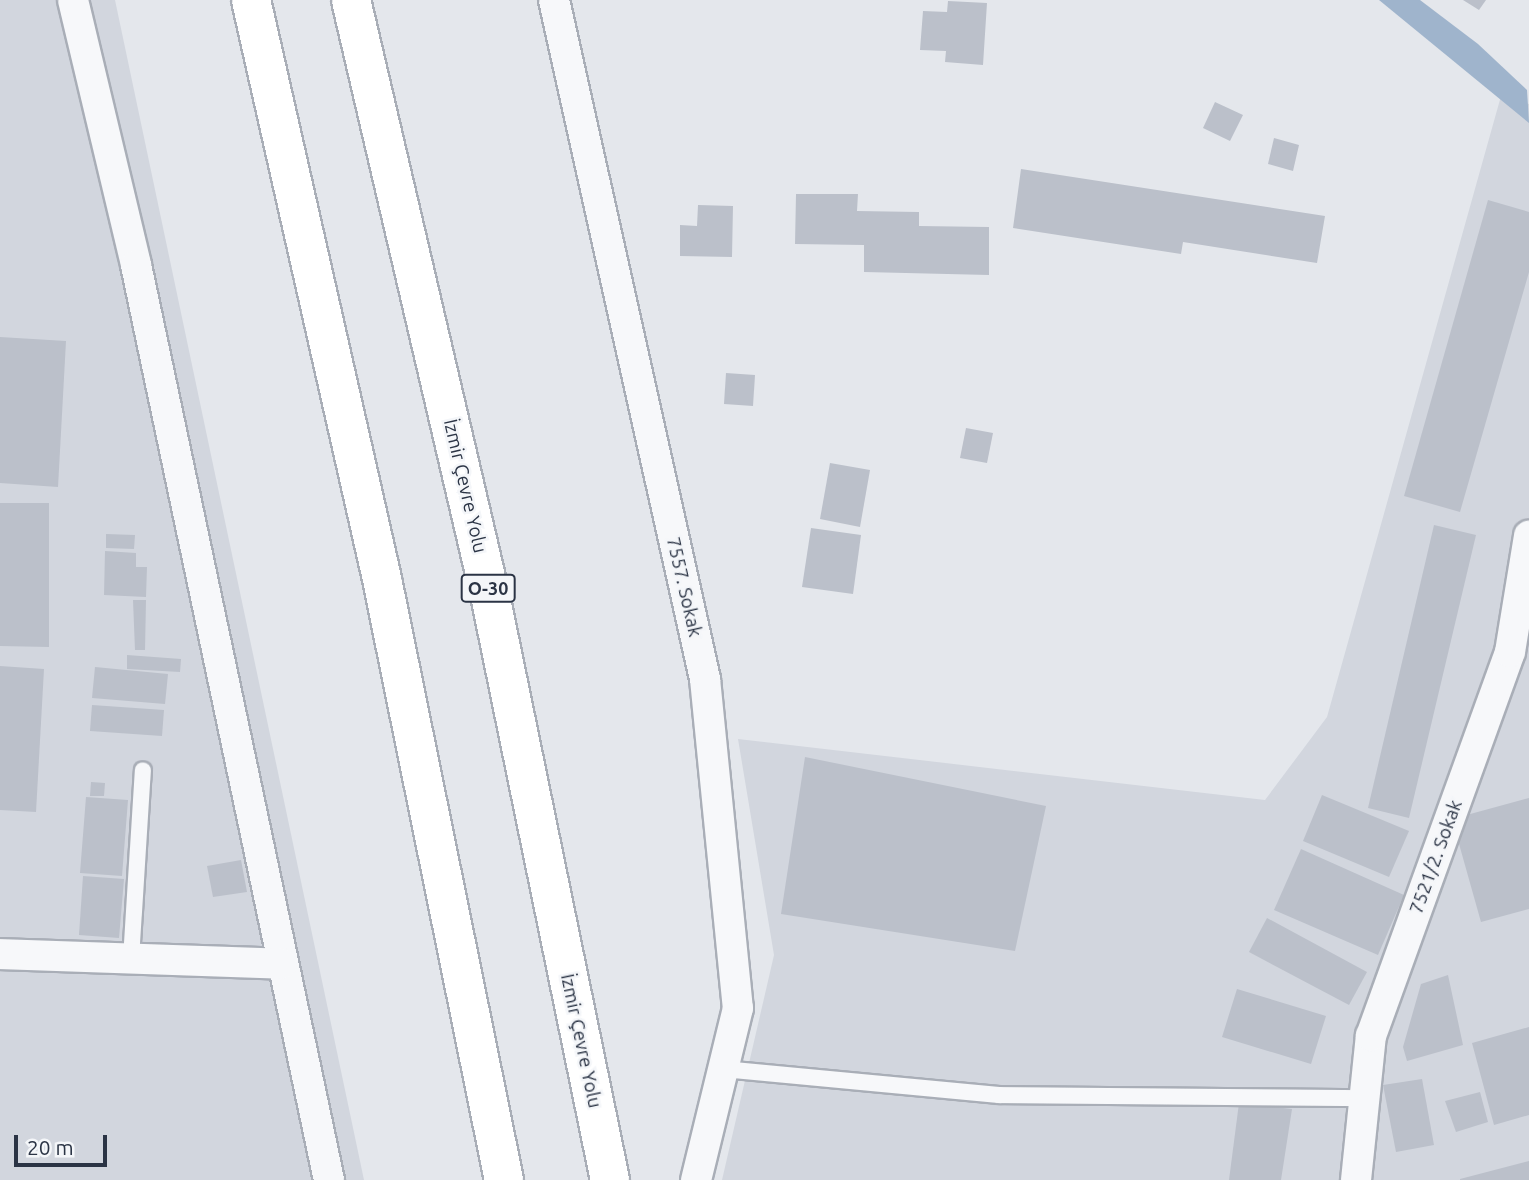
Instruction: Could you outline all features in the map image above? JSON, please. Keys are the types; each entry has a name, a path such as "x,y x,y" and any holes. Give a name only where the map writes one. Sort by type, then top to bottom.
{"highway":[{"path":"251,0 382,579 504,1180"},
{"name":"İzmir Çevre Yolu","path":"351,0 490,595 610,1180"}],"street":[{"path":"73,0 142,293 329,1180"},
{"name":"7557. Sokak","path":"554,0 705,679 738,1008 696,1180"},
{"name":"7521/2. Sokak","path":"1356,1180 1371,1036 1510,652 1529,536"},
{"path":"0,954 282,964"}],"lane":[{"path":"131,958 143,770"},
{"path":"723,1069 999,1095 1364,1098"}],"shaded area":[{"path":"0,0 115,0 364,1180 0,1180"},
{"path":"1501,96 1529,104 1529,1180 722,1180 774,955 738,739 1265,800 1327,717"}],"water":[{"path":"1379,0 1420,0 1478,44 1527,90 1529,123"}],"building":[{"path":"1463,0 1486,0 1479,10"},
{"path":"948,1 987,3 983,65 945,62 946,51 920,50 923,11 947,12"},
{"path":"1215,102 1243,115 1230,141 1203,128"},
{"path":"1274,138 1299,145 1293,171 1268,164"},
{"path":"1021,169 1325,216 1317,263 1183,242 1181,254 1013,228"},
{"path":"796,194 858,194 857,211 919,212 919,226 989,227 989,275 864,272 864,245 795,244"},
{"path":"1488,200 1529,212 1529,272 1460,512 1404,496"},
{"path":"698,205 733,206 732,257 680,256 680,225 697,226"},
{"path":"0,337 66,341 58,487 0,483"},
{"path":"726,373 755,375 753,406 724,404"},
{"path":"966,428 993,433 987,463 960,458"},
{"path":"830,463 870,470 860,527 820,519"},
{"path":"0,503 49,503 49,647 0,646"},
{"path":"1434,525 1476,535 1409,818 1368,808"},
{"path":"811,528 861,535 853,594 802,587"},
{"path":"106,534 135,535 134,549 106,548"},
{"path":"105,551 136,553 136,567 147,567 146,597 104,595"},
{"path":"133,600 146,600 145,650 135,650"},
{"path":"127,655 181,659 180,672 127,669"},
{"path":"0,666 44,669 36,812 0,810"},
{"path":"95,667 168,674 165,704 92,698"},
{"path":"92,705 164,710 162,736 90,731"},
{"path":"805,757 1046,806 1015,951 781,914"},
{"path":"91,782 105,783 104,796 90,796"},
{"path":"1322,795 1409,831 1389,877 1303,841"},
{"path":"86,797 128,800 122,876 80,873"},
{"path":"1529,798 1529,909 1481,922 1452,819"},
{"path":"1301,849 1404,895 1378,955 1274,910"},
{"path":"241,860 247,892 213,897 207,866"},
{"path":"83,876 124,879 119,938 79,935"},
{"path":"1267,918 1367,972 1349,1005 1249,952"},
{"path":"1448,975 1463,1045 1407,1061 1403,1047 1421,984"},
{"path":"1237,989 1326,1016 1311,1064 1222,1037"},
{"path":"1529,1027 1529,1115 1494,1125 1472,1043"},
{"path":"1422,1079 1434,1145 1396,1152 1383,1085"},
{"path":"1480,1092 1488,1122 1456,1132 1445,1101"},
{"path":"1239,1103 1292,1109 1281,1180 1229,1180"},
{"path":"1529,1161 1529,1180 1460,1180 1460,1179"}]}
